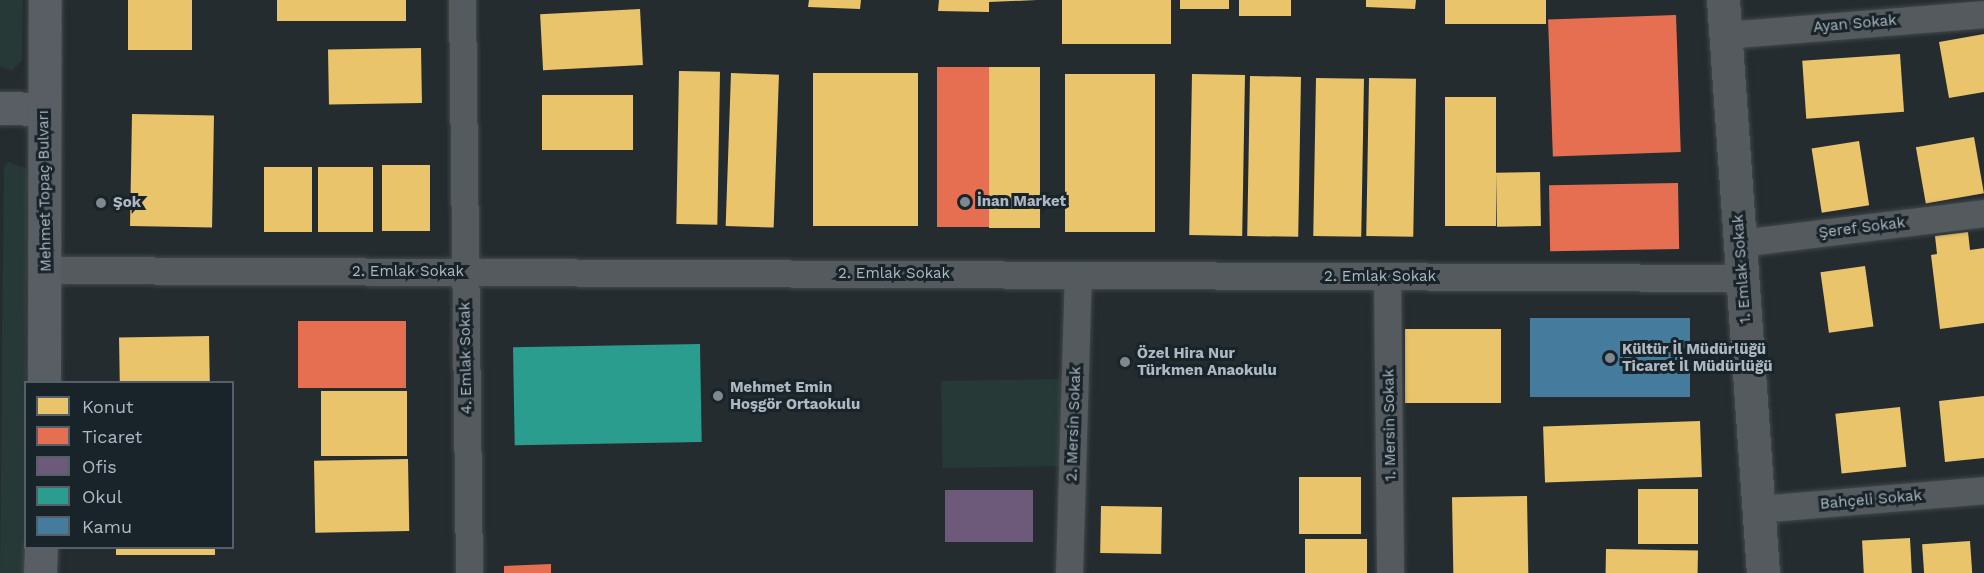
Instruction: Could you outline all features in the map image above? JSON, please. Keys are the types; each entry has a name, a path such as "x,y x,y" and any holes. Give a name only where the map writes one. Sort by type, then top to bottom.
{"main road":[{"name":"Mehmet Topaç Bulvarı","path":"44,381 45,0"},
{"path":"0,108 44,109"},
{"path":"40,573 41,549"}],"street":[{"name":"4. Emlak Sokak","path":"462,0 469,573"},
{"name":"1. Emlak Sokak","path":"1723,0 1763,573"},
{"name":"Ayan Sokak","path":"1725,35 1984,14"},
{"name":"Şeref Sokak","path":"1740,243 1984,213"},
{"name":"2. Emlak Sokak","path":"46,270 1742,278"},
{"name":"2. Mersin Sokak","path":"1069,573 1078,275"},
{"name":"1. Mersin Sokak","path":"1387,277 1390,573"},
{"name":"Bahçeli Sokak","path":"1759,509 1984,490"}],"green space":[{"path":"0,0 23,0 22,60 12,71 0,66"},
{"path":"9,162 27,169 24,573 0,573 4,166"},
{"path":"1060,379 1062,466 943,468 941,381"}],"building: Konut":[{"path":"128,0 192,0 192,50 128,50"},
{"path":"277,0 406,0 406,21 277,21"},
{"path":"809,0 861,0 860,9 808,7"},
{"path":"939,0 1037,0 989,2 989,12 938,11"},
{"path":"1062,0 1171,0 1171,44 1062,44"},
{"path":"1180,0 1229,0 1229,9 1180,9"},
{"path":"1239,0 1291,0 1291,16 1239,16"},
{"path":"1366,0 1416,0 1415,9 1366,7"},
{"path":"1445,0 1546,0 1546,24 1445,24"},
{"path":"640,9 643,65 543,70 540,14"},
{"path":"1984,34 1984,92 1949,98 1939,42"},
{"path":"421,48 422,103 329,105 328,50"},
{"path":"1900,54 1904,112 1806,119 1802,61"},
{"path":"989,67 1040,67 1040,228 989,228"},
{"path":"679,71 720,72 717,225 676,224"},
{"path":"731,73 779,75 774,228 726,226"},
{"path":"813,73 918,73 918,226 813,226"},
{"path":"1065,74 1155,74 1155,232 1065,232"},
{"path":"1192,74 1245,75 1242,236 1189,235"},
{"path":"1250,76 1301,77 1298,237 1247,236"},
{"path":"1316,78 1364,79 1361,237 1313,236"},
{"path":"1369,78 1416,79 1413,237 1366,236"},
{"path":"542,95 633,95 633,150 542,150"},
{"path":"1445,97 1496,97 1496,226 1445,226"},
{"path":"132,114 214,115 212,227 130,226"},
{"path":"1974,137 1984,193 1926,203 1916,147"},
{"path":"1859,141 1869,205 1822,213 1812,149"},
{"path":"382,165 430,165 430,231 382,231"},
{"path":"264,167 312,167 312,232 264,232"},
{"path":"318,167 373,167 373,232 318,232"},
{"path":"1540,172 1541,226 1497,227 1496,173"},
{"path":"1968,232 1970,250 1984,248 1984,323 1940,329 1931,255 1937,254 1935,236"},
{"path":"1865,266 1873,326 1829,333 1820,272"},
{"path":"1405,329 1501,329 1501,403 1405,403"},
{"path":"209,336 210,381 120,381 119,338"},
{"path":"321,391 407,391 407,456 321,456"},
{"path":"1984,396 1984,458 1945,462 1939,401"},
{"path":"1900,407 1906,467 1842,473 1835,414"},
{"path":"1700,421 1702,477 1545,482 1543,426"},
{"path":"408,459 409,531 315,533 314,461"},
{"path":"1299,477 1361,477 1361,534 1299,534"},
{"path":"1638,489 1698,489 1698,544 1638,544"},
{"path":"1527,496 1528,573 1453,573 1452,497"},
{"path":"1101,506 1162,507 1161,554 1100,553"},
{"path":"1910,538 1912,573 1864,573 1862,541"},
{"path":"1305,539 1367,539 1367,573 1305,573"},
{"path":"1970,541 1972,573 1924,573 1922,544"},
{"path":"116,549 215,549 215,555 116,555"},
{"path":"1606,549 1698,551 1698,573 1606,573"}],"building: Ticaret":[{"path":"1676,15 1681,152 1553,156 1548,19"},
{"path":"937,67 989,67 989,227 937,227"},
{"path":"1678,183 1679,249 1550,251 1549,185"},
{"path":"298,321 406,321 406,388 298,388"},
{"path":"551,564 551,573 504,573 504,566"}],"building: Ofis":[{"path":"945,490 1033,490 1033,542 945,542"}],"building: Okul":[{"path":"700,344 702,442 515,445 513,347"}],"building: Kamu":[{"name":"Kültür İl Müdürlüğü Ticaret İl Müdürlüğü","path":"1530,318 1690,318 1690,397 1530,397"}],"place":[{"name":"İnan Market","path":"965,202"},
{"name":"Şok","path":"101,203"},
{"name":"Kültür İl Müdürlüğü Ticaret İl Müdürlüğü","path":"1610,358"},
{"name":"Özel Hira Nur Türkmen Anaokulu","path":"1125,362"},
{"name":"Mehmet Emin Hoşgör Ortaokulu","path":"718,396"}]}
